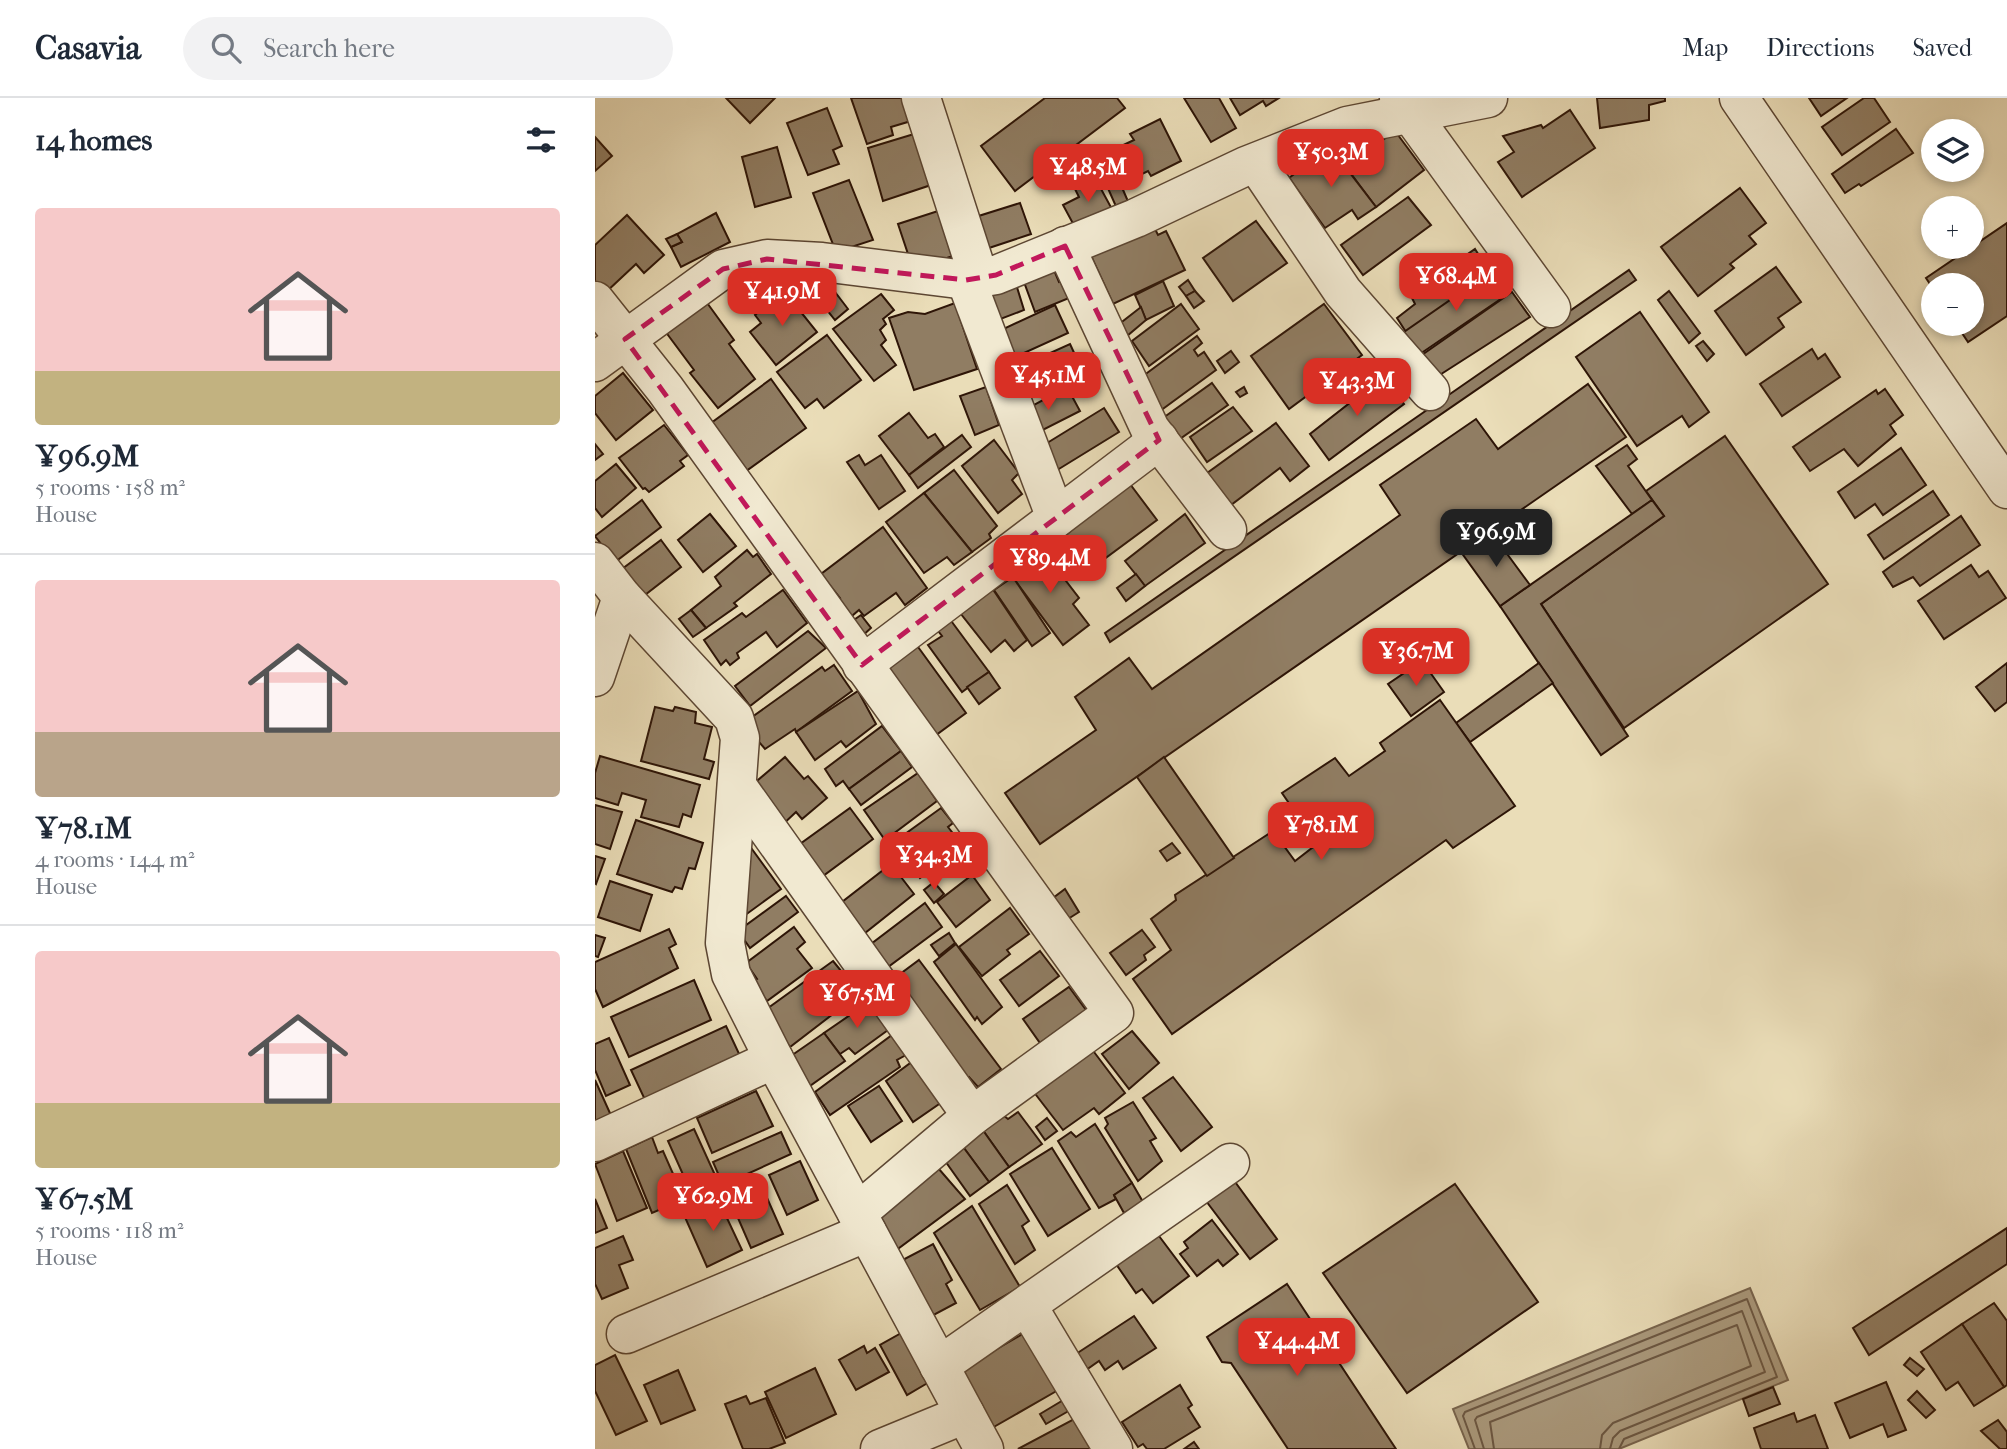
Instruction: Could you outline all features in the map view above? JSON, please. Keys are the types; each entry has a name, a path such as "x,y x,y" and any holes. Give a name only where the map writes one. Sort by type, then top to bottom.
{"street":[{"path":"921,98 972,279 1056,518"},
{"path":"595,362 723,269 767,260 822,262 972,279 996,275 1136,218 1256,163 1347,126 1404,106 1488,98"},
{"path":"1739,98 2007,489"},
{"path":"1404,106 1551,308"},
{"path":"1256,163 1343,292 1430,391"},
{"path":"1065,246 1150,429 1227,530"},
{"path":"595,301 665,389 1114,1013 972,1116 862,1223 626,1334"},
{"path":"862,665 1159,440"},
{"path":"595,562 622,597 734,718 740,738 725,943 731,974 984,1449"},
{"path":"595,677 622,597"},
{"path":"737,786 972,1116"},
{"path":"595,1142 774,1059"},
{"path":"939,1366 1028,1307 1230,1163"},
{"path":"1028,1307 1113,1449"},
{"path":"880,1449 965,1415"}],"highlighted area":[{"path":"1065,246 1159,440 862,665 625,339 723,269 767,259 966,280 996,275"}],"water":[{"path":"1750,1288 1788,1380 1619,1449 1469,1449 1453,1409"}],"building":[{"path":"726,98 775,98 750,123"},
{"path":"851,98 903,98 911,121 891,127 893,135 867,144"},
{"path":"1045,98 1117,98 1125,108 1015,191 981,146"},
{"path":"1184,98 1219,98 1236,128 1211,142"},
{"path":"1230,98 1279,98 1266,106 1263,101 1240,115"},
{"path":"1597,98 1665,98 1665,101 1649,105 1649,120 1600,128"},
{"path":"1809,98 1847,98 1821,116"},
{"path":"1864,98 1874,98 1890,122 1842,155 1822,127"},
{"path":"827,108 842,146 833,150 839,164 808,175 787,123"},
{"path":"1570,110 1595,148 1522,197 1498,162 1514,152 1503,136 1541,125 1543,128"},
{"path":"1160,119 1181,161 1151,176 1148,171 1132,179 1117,148 1134,140 1130,134"},
{"path":"1896,129 1913,153 1845,193 1832,174"},
{"path":"1395,131 1424,170 1376,207 1346,167"},
{"path":"914,134 931,185 883,201 868,148"},
{"path":"595,137 612,156 595,171"},
{"path":"777,147 791,197 755,207 742,157"},
{"path":"1330,147 1376,207 1358,219 1352,210 1325,228 1289,178"},
{"path":"1111,162 1130,206 1118,211 1099,168"},
{"path":"1094,176 1113,211 1077,231 1063,205 1079,197 1074,187"},
{"path":"849,180 873,240 836,252 813,193"},
{"path":"1740,188 1766,223 1749,236 1756,244 1730,264 1734,268 1698,296 1661,247"},
{"path":"1408,197 1431,225 1363,275 1341,245"},
{"path":"1020,203 1031,234 980,251 969,219"},
{"path":"938,211 953,256 913,269 898,224"},
{"path":"716,213 730,242 681,267 671,247 682,242 677,234"},
{"path":"627,215 664,255 644,273 636,264 605,293 595,282 595,245"},
{"path":"1256,221 1287,263 1233,301 1203,258"},
{"path":"2007,223 2007,316 1984,331 1984,273 1933,273 1954,259 1984,259 1984,239"},
{"path":"1154,227 1158,235 1166,231 1185,270 1113,304 1091,256"},
{"path":"677,234 682,242 671,247 666,239"},
{"path":"1475,249 1490,273 1406,332 1397,318 1415,304 1410,294"},
{"path":"1776,267 1801,302 1778,318 1784,327 1746,355 1715,311"},
{"path":"1054,270 1059,282 1067,279 1074,296 1035,312 1024,282"},
{"path":"1629,270 1636,280 1110,642 1105,633"},
{"path":"1492,271 1508,294 1420,354 1404,332"},
{"path":"1188,280 1195,291 1186,296 1179,287"},
{"path":"1163,281 1174,306 1146,320 1135,295"},
{"path":"1016,284 1024,310 990,323 981,298"},
{"path":"832,288 848,309 835,320 819,300"},
{"path":"784,291 817,332 776,365 750,332 761,323 755,315"},
{"path":"1195,291 1204,301 1194,308 1186,296"},
{"path":"1669,291 1700,333 1689,343 1658,300"},
{"path":"1512,292 1530,317 1435,378 1419,357"},
{"path":"881,294 894,310 883,319 886,324 880,330 886,340 881,345 896,365 874,381 833,329"},
{"path":"705,300 734,340 729,344 755,379 718,408 690,373 694,370 665,331"},
{"path":"955,303 977,369 914,390 889,318 908,312 925,314"},
{"path":"1181,304 1199,329 1149,366 1132,341"},
{"path":"1324,304 1362,355 1289,409 1251,356"},
{"path":"1055,305 1068,333 1004,362 999,331"},
{"path":"1141,307 1146,320 1127,336 1118,325"},
{"path":"1640,312 1709,412 1689,427 1682,416 1637,446 1576,357"},
{"path":"827,335 861,380 824,408 817,399 805,408 777,372"},
{"path":"1197,336 1202,343 1194,350 1198,356 1204,352 1216,370 1160,411 1143,376"},
{"path":"1964,336 1977,336 1968,342"},
{"path":"1703,341 1714,354 1707,361 1696,346"},
{"path":"1070,344 1082,370 1018,397 1008,372"},
{"path":"1812,349 1818,359 1825,354 1840,377 1782,416 1760,384"},
{"path":"1231,351 1239,362 1225,373 1217,361"},
{"path":"623,373 653,410 616,440 595,413 595,396"},
{"path":"1383,377 1404,404 1329,460 1310,434"},
{"path":"771,379 806,428 742,474 707,426"},
{"path":"1212,383 1228,405 1177,441 1163,418"},
{"path":"1588,384 1626,437 1040,844 1005,793 1096,730 1075,697 1129,658 1152,689 1400,515 1380,485 1476,419 1498,449"},
{"path":"986,387 999,425 975,435 960,396"},
{"path":"1067,387 1080,411 1029,437 1017,414"},
{"path":"1244,387 1247,393 1240,397 1236,392"},
{"path":"1885,389 1903,415 1890,425 1896,434 1858,466 1844,449 1810,471 1793,447 1876,390 1878,394"},
{"path":"1233,407 1252,431 1207,462 1190,437"},
{"path":"1104,408 1119,432 1054,472 1039,448"},
{"path":"909,413 928,438 935,434 944,447 909,475 879,436"},
{"path":"1276,423 1309,466 1290,481 1280,468 1227,508 1203,476"},
{"path":"664,425 688,455 680,461 684,466 649,492 643,489 619,458"},
{"path":"962,435 971,447 918,488 909,475"},
{"path":"1725,436 1828,584 1624,728 1541,604 1664,516 1646,491"},
{"path":"994,440 1019,473 1012,480 1022,494 998,513 962,466"},
{"path":"595,444 603,454 595,460"},
{"path":"1627,445 1637,459 1628,466 1652,500 1632,514 1596,466"},
{"path":"1901,448 1926,485 1883,515 1875,504 1855,518 1838,492"},
{"path":"859,455 865,465 881,455 905,491 879,509 847,462"},
{"path":"616,464 636,488 602,517 595,508 595,481"},
{"path":"954,470 997,526 989,534 991,538 972,552 924,493"},
{"path":"1124,476 1157,520 1088,571 1056,526"},
{"path":"1933,491 1949,515 1884,559 1868,535"},
{"path":"924,493 972,552 954,565 947,557 924,573 886,522"},
{"path":"642,500 661,527 615,562 595,536"},
{"path":"1652,500 1664,516 1541,604 1628,736 1601,755 1500,606"},
{"path":"710,514 736,546 703,572 678,540"},
{"path":"1185,514 1205,543 1145,586 1125,561"},
{"path":"1961,516 1980,545 1920,586 1913,577 1893,587 1883,572"},
{"path":"883,527 927,588 905,605 896,593 864,616 859,610 846,621 833,604 840,598 821,574"},
{"path":"1491,532 1530,585 1500,606 1461,552"},
{"path":"661,540 681,567 641,598 622,569"},
{"path":"1040,547 1079,598 1073,604 1089,625 1063,645 1008,571"},
{"path":"747,550 753,557 757,554 771,574 734,603 737,606 706,628 691,610 721,586 715,577"},
{"path":"1971,565 1979,577 1988,571 2006,598 1944,639 1918,601"},
{"path":"1136,574 1145,586 1126,601 1117,588"},
{"path":"1013,577 1050,633 1032,646 994,590"},
{"path":"990,585 1027,640 1014,651 1005,640 991,652 957,609"},
{"path":"783,590 807,623 777,647 766,632 737,653 739,658 730,665 726,660 721,665 704,640 742,613 746,617"},
{"path":"691,610 706,628 693,637 679,619"},
{"path":"861,615 871,628 860,638 848,624"},
{"path":"949,618 989,672 962,692 928,645 942,636 935,627"},
{"path":"808,631 826,648 750,706 735,686"},
{"path":"913,640 966,713 932,738 878,665"},
{"path":"1422,661 1444,692 1411,716 1388,684"},
{"path":"1539,663 1553,683 1470,742 1456,723"},
{"path":"2007,663 2007,702 1995,711 1976,687"},
{"path":"834,665 852,691 796,732 795,729 765,749 760,743 756,746 745,722 822,667 825,671"},
{"path":"989,672 1000,688 979,704 967,687"},
{"path":"858,691 876,724 846,747 841,741 815,760 796,732"},
{"path":"1440,700 1515,806 1453,848 1446,840 1172,1034 1133,979 1171,950 1151,919 1176,900 1175,895 1273,831 1295,861 1317,844 1282,793 1335,758 1349,776 1385,751 1380,743"},
{"path":"655,707 673,711 675,707 696,712 695,723 712,727 704,759 714,762 709,779 641,761"},
{"path":"882,726 901,751 849,789 843,781 836,786 825,769"},
{"path":"901,751 912,767 861,805 849,789"},
{"path":"600,756 700,785 691,817 683,814 679,827 641,817 646,800 622,793 618,805 595,798 595,773"},
{"path":"785,757 804,779 808,776 827,798 802,819 796,812 778,829 751,786"},
{"path":"1164,757 1234,858 1207,876 1137,777"},
{"path":"918,773 937,801 885,840 864,810"},
{"path":"595,805 622,812 610,849 595,844"},
{"path":"850,808 873,839 823,876 800,844"},
{"path":"941,808 953,823 948,827 962,845 920,878 894,842"},
{"path":"636,820 703,843 695,869 689,868 682,889 675,887 672,892 617,874"},
{"path":"741,834 781,889 737,921"},
{"path":"1172,843 1180,853 1167,861 1160,851"},
{"path":"595,856 605,859 596,884 595,883"},
{"path":"891,864 914,894 865,933 842,902"},
{"path":"972,875 990,900 956,927 937,902"},
{"path":"610,881 652,895 640,931 598,917"},
{"path":"934,882 944,894 934,903 924,890"},
{"path":"1065,889 1079,912 1068,919 1053,898"},
{"path":"786,896 798,912 750,948 738,931"},
{"path":"925,903 942,927 888,967 871,944"},
{"path":"1010,908 1029,934 1007,950 1010,954 982,976 959,947"},
{"path":"794,927 805,942 797,949 812,968 767,1001 752,982 757,979 746,963"},
{"path":"669,929 676,944 669,948 678,968 603,1007 595,989 595,962"},
{"path":"1142,930 1155,947 1144,955 1146,960 1126,975 1110,953"},
{"path":"949,933 955,943 939,956 931,945"},
{"path":"595,935 605,938 598,957 595,956"},
{"path":"956,944 1002,1007 982,1024 977,1017 975,1020 934,962"},
{"path":"1040,951 1059,976 1019,1006 1000,980"},
{"path":"919,960 1001,1069 978,1087 969,1077 964,1080 892,980"},
{"path":"833,961 851,983 826,1002 833,1014 790,1047 764,1011"},
{"path":"694,980 711,1020 629,1057 611,1017"},
{"path":"1069,987 1086,1010 1040,1043 1023,1019"},
{"path":"869,1002 888,1030 855,1054 849,1048 840,1054 824,1033"},
{"path":"726,1026 741,1058 646,1102 631,1070"},
{"path":"1132,1031 1159,1063 1129,1089 1102,1054"},
{"path":"824,1033 845,1061 807,1088 788,1058"},
{"path":"892,1035 906,1055 897,1060 900,1067 830,1115 815,1092"},
{"path":"609,1038 630,1085 606,1096 595,1070 595,1044"},
{"path":"1091,1048 1125,1093 1099,1114 1094,1108 1063,1130 1033,1091"},
{"path":"913,1061 942,1102 913,1122 886,1081"},
{"path":"1173,1077 1212,1127 1181,1151 1143,1098"},
{"path":"595,1080 614,1122 595,1130"},
{"path":"879,1086 902,1121 871,1142 848,1106"},
{"path":"756,1091 773,1126 712,1153 697,1118"},
{"path":"1133,1102 1156,1138 1150,1141 1162,1161 1138,1181 1105,1128 1108,1124 1105,1118"},
{"path":"1018,1112 1042,1144 1009,1167 982,1129 1003,1115 1008,1119"},
{"path":"1047,1118 1057,1131 1045,1140 1036,1127"},
{"path":"1095,1124 1132,1183 1114,1195 1116,1199 1099,1208 1058,1141 1071,1132 1076,1137"},
{"path":"694,1129 720,1186 693,1197 668,1141"},
{"path":"982,1129 1009,1167 989,1182 961,1144"},
{"path":"781,1132 791,1154 723,1185 713,1162"},
{"path":"652,1137 658,1153 663,1151 681,1192 670,1196 673,1204 652,1213 626,1149"},
{"path":"961,1144 989,1182 970,1196 943,1158"},
{"path":"1052,1148 1090,1209 1048,1236 1010,1174"},
{"path":"623,1151 647,1208 617,1221 595,1164"},
{"path":"800,1161 818,1200 787,1215 769,1175"},
{"path":"932,1161 965,1199 895,1251 866,1209"},
{"path":"1230,1175 1277,1239 1250,1259 1203,1197"},
{"path":"760,1182 783,1234 751,1248 728,1195"},
{"path":"1132,1183 1143,1202 1124,1213 1114,1195"},
{"path":"1455,1184 1538,1302 1407,1393 1323,1273"},
{"path":"1007,1185 1029,1221 1022,1226 1035,1250 1015,1264 979,1204"},
{"path":"595,1199 607,1228 595,1233"},
{"path":"718,1199 742,1250 707,1267 684,1215"},
{"path":"972,1206 1020,1287 980,1310 934,1233"},
{"path":"1212,1220 1238,1254 1223,1266 1218,1260 1197,1276 1180,1254 1188,1248 1184,1242"},
{"path":"2007,1228 2007,1264 1869,1355 1853,1328"},
{"path":"1156,1232 1189,1276 1153,1303 1142,1289 1136,1293 1116,1264"},
{"path":"623,1236 633,1260 619,1265 628,1288 602,1299 595,1284 595,1248"},
{"path":"933,1244 952,1280 946,1284 956,1303 928,1318 897,1263"},
{"path":"1287,1284 1396,1449 1288,1449 1231,1363 1222,1362 1207,1337"},
{"path":"1994,1303 2007,1321 2007,1385 2004,1387 1962,1324"},
{"path":"1134,1316 1156,1348 1123,1369 1118,1361 1105,1370 1099,1361 1086,1370 1076,1354"},
{"path":"1962,1324 2004,1387 1974,1406 1958,1382 1946,1390 1921,1352"},
{"path":"903,1332 931,1381 907,1395 880,1345"},
{"path":"1026,1332 1060,1389 992,1428 959,1371"},
{"path":"864,1346 867,1353 875,1348 889,1372 856,1390 839,1360"},
{"path":"615,1355 647,1421 616,1435 595,1391 595,1365"},
{"path":"1910,1358 1924,1369 1917,1376 1904,1365"},
{"path":"815,1368 836,1414 786,1438 765,1392"},
{"path":"678,1370 695,1410 661,1424 644,1385"},
{"path":"1886,1382 1906,1430 1888,1437 1883,1424 1850,1438 1835,1403"},
{"path":"1180,1385 1192,1405 1188,1408 1200,1427 1164,1449 1147,1449 1143,1444 1138,1447 1122,1422"},
{"path":"1773,1387 1780,1404 1749,1416 1743,1399"},
{"path":"1917,1391 1935,1410 1926,1418 1908,1400"},
{"path":"746,1396 750,1404 766,1398 785,1443 769,1449 743,1449 725,1404"},
{"path":"1065,1399 1072,1409 1046,1424 1040,1414"},
{"path":"1794,1413 1797,1422 1815,1415 1828,1449 1761,1449 1754,1428"},
{"path":"1076,1418 1094,1449 1018,1449"},
{"path":"1998,1420 2007,1432 2007,1449 2000,1449 1981,1431"},
{"path":"1194,1442 1199,1449 1184,1449"}]}
